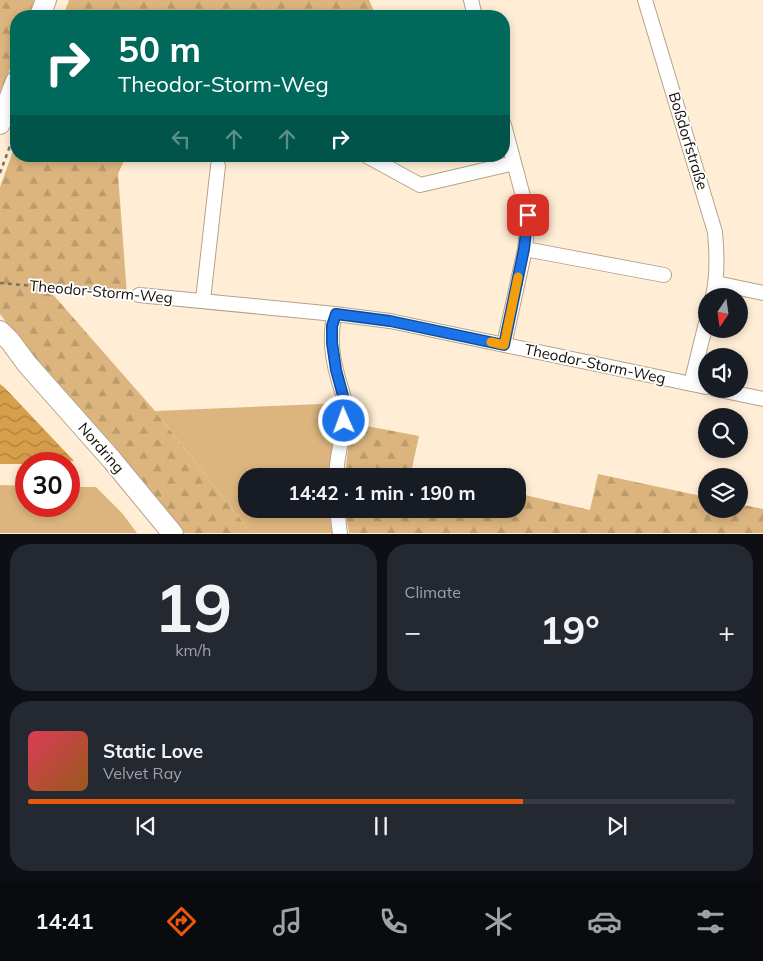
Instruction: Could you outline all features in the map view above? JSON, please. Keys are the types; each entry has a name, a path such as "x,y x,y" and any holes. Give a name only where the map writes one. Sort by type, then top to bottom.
{"street":[{"name":"Boßdorfstraße","path":"645,0 716,232 718,260 714,288"},
{"path":"0,124 10,97"},
{"path":"504,345 524,249 528,215 510,148"},
{"path":"378,162 420,185 514,163"},
{"path":"203,300 218,166"},
{"path":"524,249 664,275"},
{"name":"Boßdorfstraße","path":"748,292 763,293"},
{"name":"Theodor-Storm-Weg","path":"139,295 203,300 390,321 698,385"},
{"path":"336,314 332,326 332,343 336,370 345,403 337,468"},
{"name":"Nordring","path":"0,331 112,460 173,534"},
{"path":"692,384 703,338"},
{"name":"Nordring","path":"0,346 27,364"},
{"path":"748,396 763,399"},
{"path":"338,518 340,534"}],"path":[{"path":"0,173 10,145"},
{"name":"Theodor-Storm-Weg","path":"0,283 139,295"}],"green space":[{"path":"0,0 34,0 31,10 10,10 10,68 0,97"},
{"path":"69,0 369,0 373,10 65,10"},
{"path":"10,160 10,162 123,162 118,174 127,295 49,290 155,411 251,533 184,533 22,343 0,314 0,187"},
{"path":"345,403 337,468 238,468 238,516 155,411"},
{"path":"351,423 419,436 412,468 346,468"},
{"path":"598,474 698,495 698,518 748,518 748,506 763,509 763,533 349,533 346,518 526,518 526,495 590,510"},
{"path":"0,485 15,486 15,517 80,517 80,487 96,487 122,513 137,533 0,533"},
{"path":"239,518 338,518 340,533 251,533"}],"water":[{"path":"0,384 65,452 15,452 15,464 0,464"}],"slow traffic":[{"path":"491,342 504,345 518,277"}],"route":[{"path":"344,421 345,403 336,370 332,343 332,326 336,314 390,321 504,345 524,249 528,215"}]}
